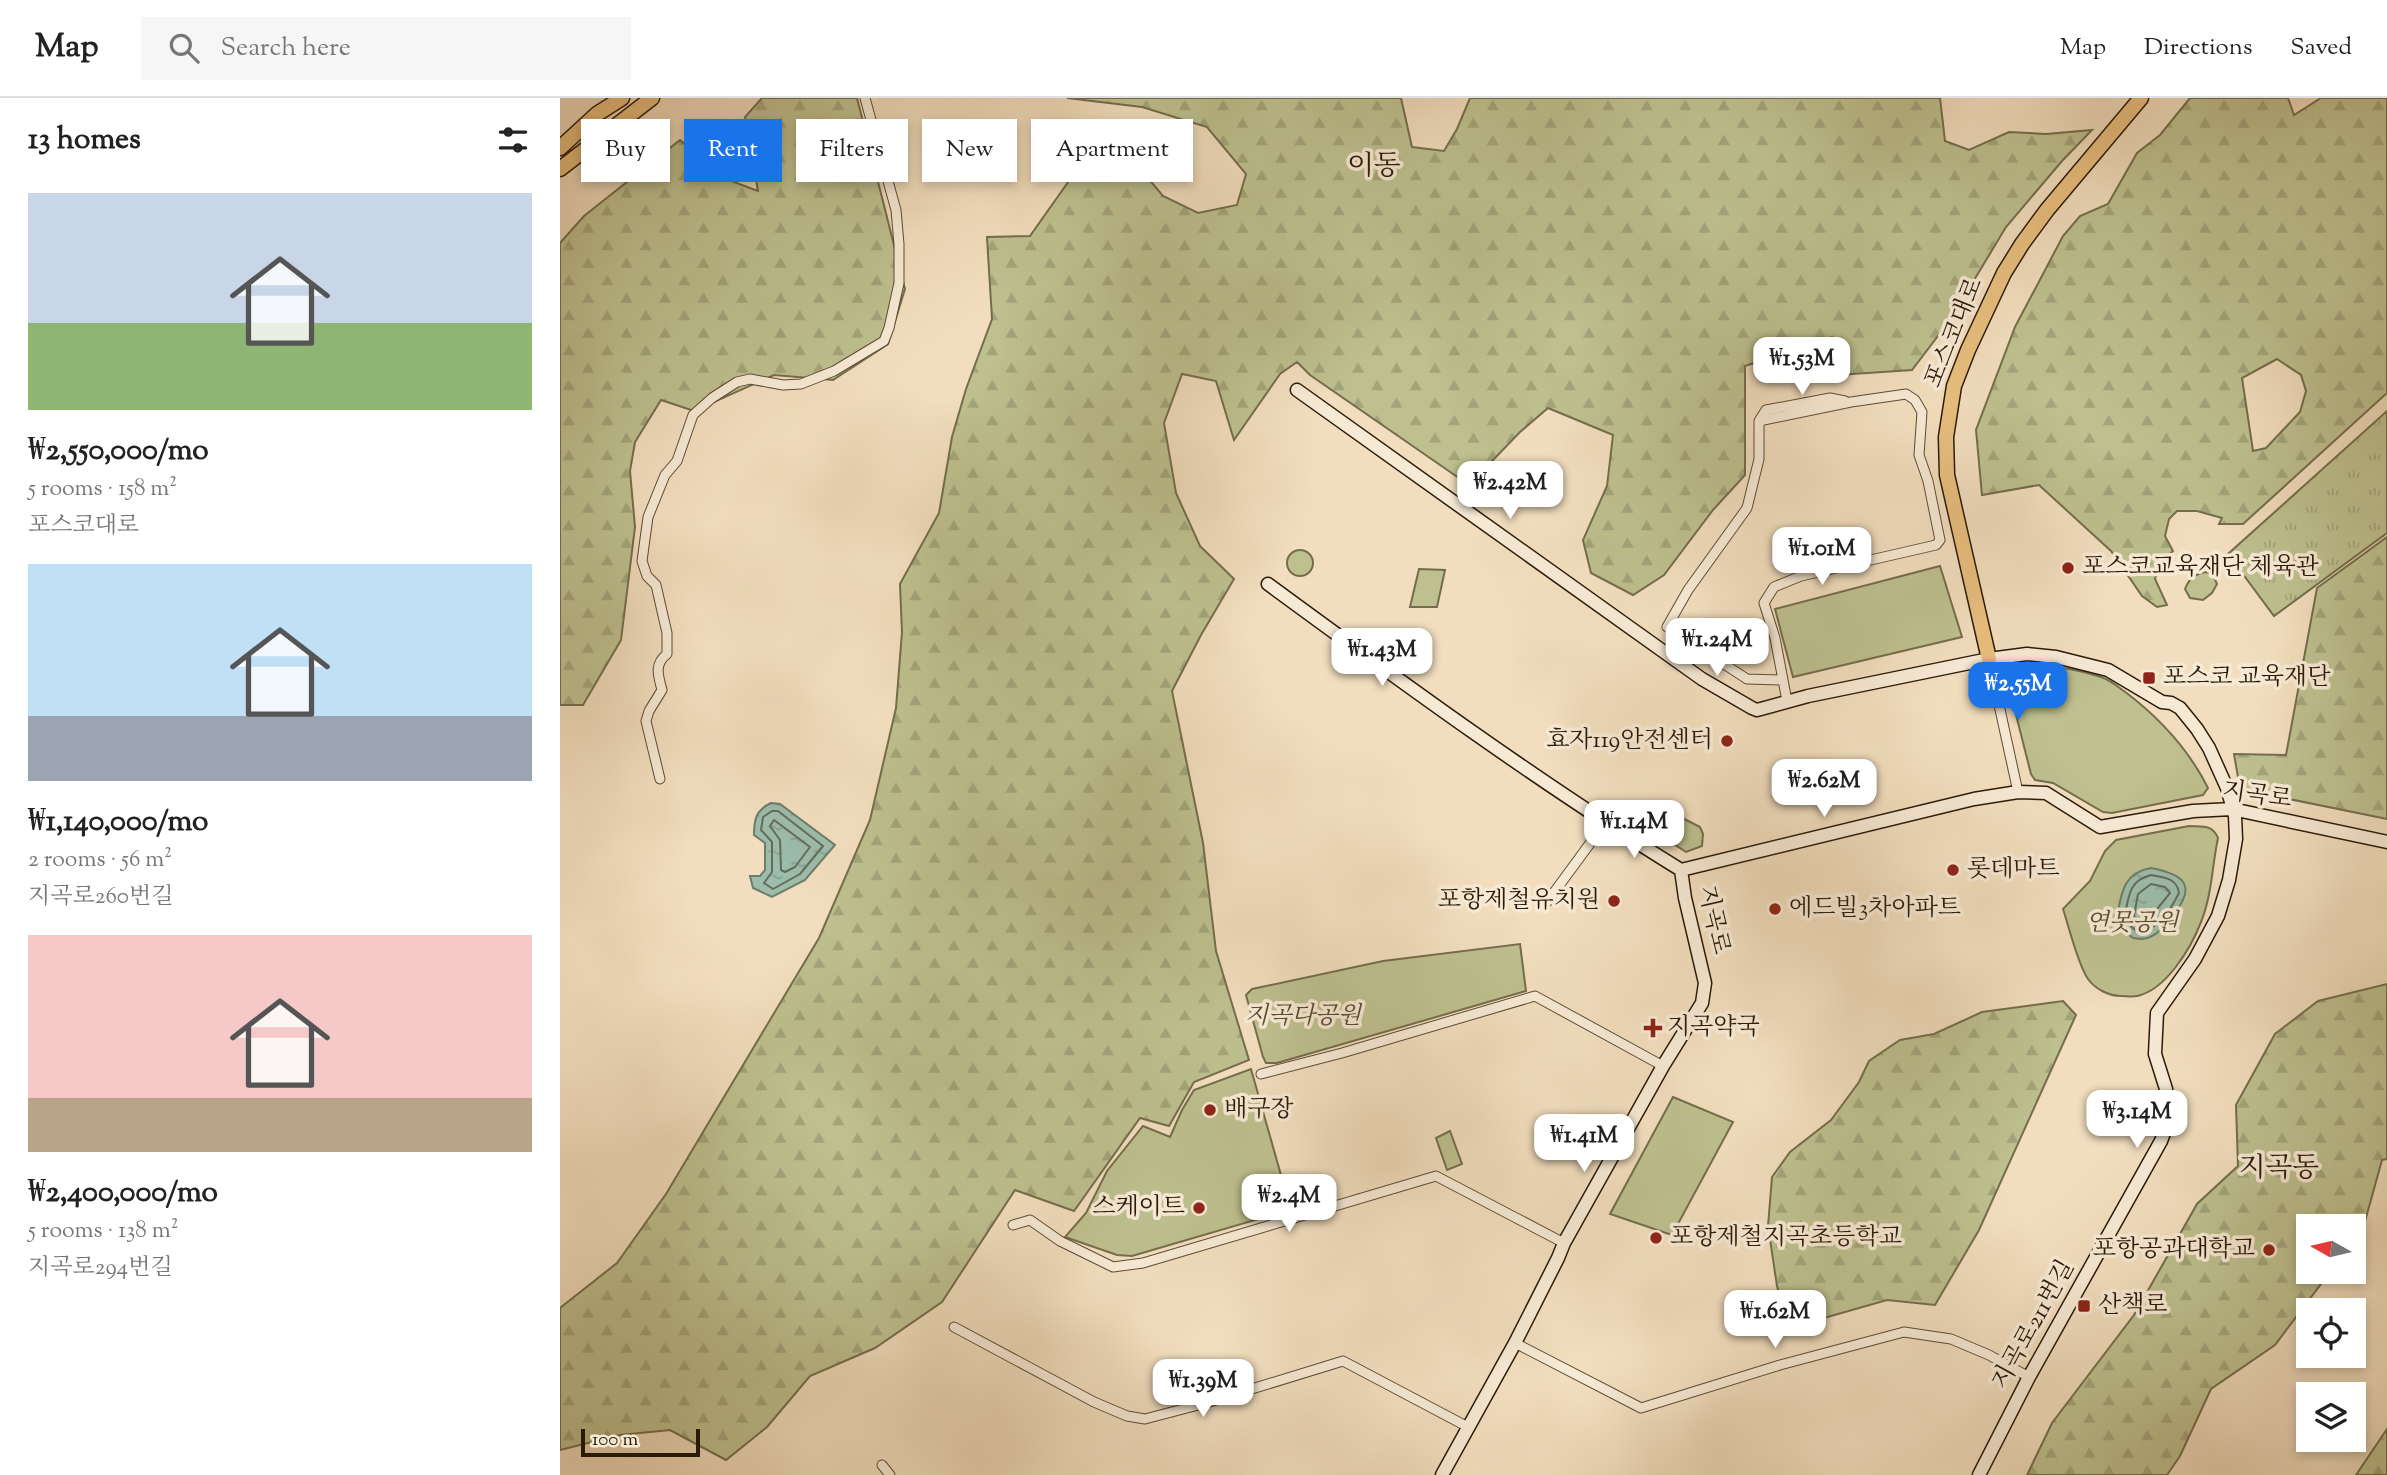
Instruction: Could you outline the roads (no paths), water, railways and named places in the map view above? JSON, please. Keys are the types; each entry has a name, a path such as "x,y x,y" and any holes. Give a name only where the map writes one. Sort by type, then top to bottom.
{"main road":[{"path":"560,148 597,114 622,98"},
{"path":"560,169 652,98"},
{"name":"포스코대로","path":"1989,659 1947,475 1947,426 1954,386 2004,273 2022,244 2047,210 2141,98"},
{"name":"지곡로211번길","path":"1297,390 1702,679 1757,710 1787,701 1989,659 2026,654 2056,657 2108,670 2162,702 2174,705 2192,722 2209,748 2227,788 2235,816 2236,839 2223,903 2195,960 2157,1013 2155,1054 2166,1089 2170,1117 2161,1141 2029,1377 1979,1475"},
{"path":"1268,584 1437,707 1605,823 1681,870"},
{"name":"지곡로","path":"1442,1475 1515,1343 1559,1258 1564,1242 1663,1066 1702,1003 1705,983 1681,870 1974,799 2018,792 2046,793 2100,827 2193,811 2232,809 2387,842"}],"street":[{"path":"660,779 646,722 649,711 662,690 657,672 660,660 667,654 667,633 656,585 647,576 642,561 648,517 665,475 677,461 694,415 712,398 737,382 750,379 783,385 801,384 834,371 884,341 889,328 899,283 896,210 865,98"},
{"path":"1783,680 1747,680 1667,627 1688,590 1747,509 1759,459 1759,421 1906,394 1915,400 1922,412 1919,455 1940,540 1936,545 1801,576 1774,587 1764,603 1775,638 1783,680 1787,701"},
{"name":"포스코대로","path":"1989,659 2018,792"},
{"path":"1547,902 1605,823"},
{"path":"1261,1074 1535,996 1663,1066"},
{"path":"1013,1224 1030,1220 1060,1241 1113,1267 1143,1263 1436,1176 1564,1242"},
{"path":"954,1326 1094,1402 1127,1416 1145,1419 1343,1361 1468,1427"},
{"path":"1515,1343 1641,1408 1780,1364 1904,1332 1951,1339 1989,1355 2029,1377"},
{"path":"882,1465 890,1475"}],"water":[{"path":"771,803 780,804 835,845 805,880 772,897 753,888 750,876 760,876 765,870 765,843 754,835 759,812"},
{"path":"2151,868 2178,877 2183,882 2185,895 2172,917 2154,935 2146,939 2133,938 2116,922 2121,895 2134,875"}],"place":[{"name":"포스코교육재단 체육관","path":"2068,568"},
{"name":"포스코 교육재단","path":"2149,678"},
{"name":"효자119안전센터","path":"1727,741"},
{"name":"롯데마트","path":"1953,870"},
{"name":"포항제철유치원","path":"1614,901"},
{"name":"에드빌3차아파트","path":"1775,909"},
{"name":"지곡약국","path":"1653,1028"},
{"name":"배구장","path":"1210,1110"},
{"name":"스케이트","path":"1199,1208"},
{"name":"포항제철지곡초등학교","path":"1656,1238"},
{"name":"포항공과대학교","path":"2269,1250"},
{"name":"산책로","path":"2084,1306"}],"district":[{"name":"이동","path":"1374,167"},
{"name":"지곡동","path":"2279,1169"}],"park label":[{"name":"연못공원","path":"2132,924"},
{"name":"지곡다공원","path":"1303,1017"}]}
